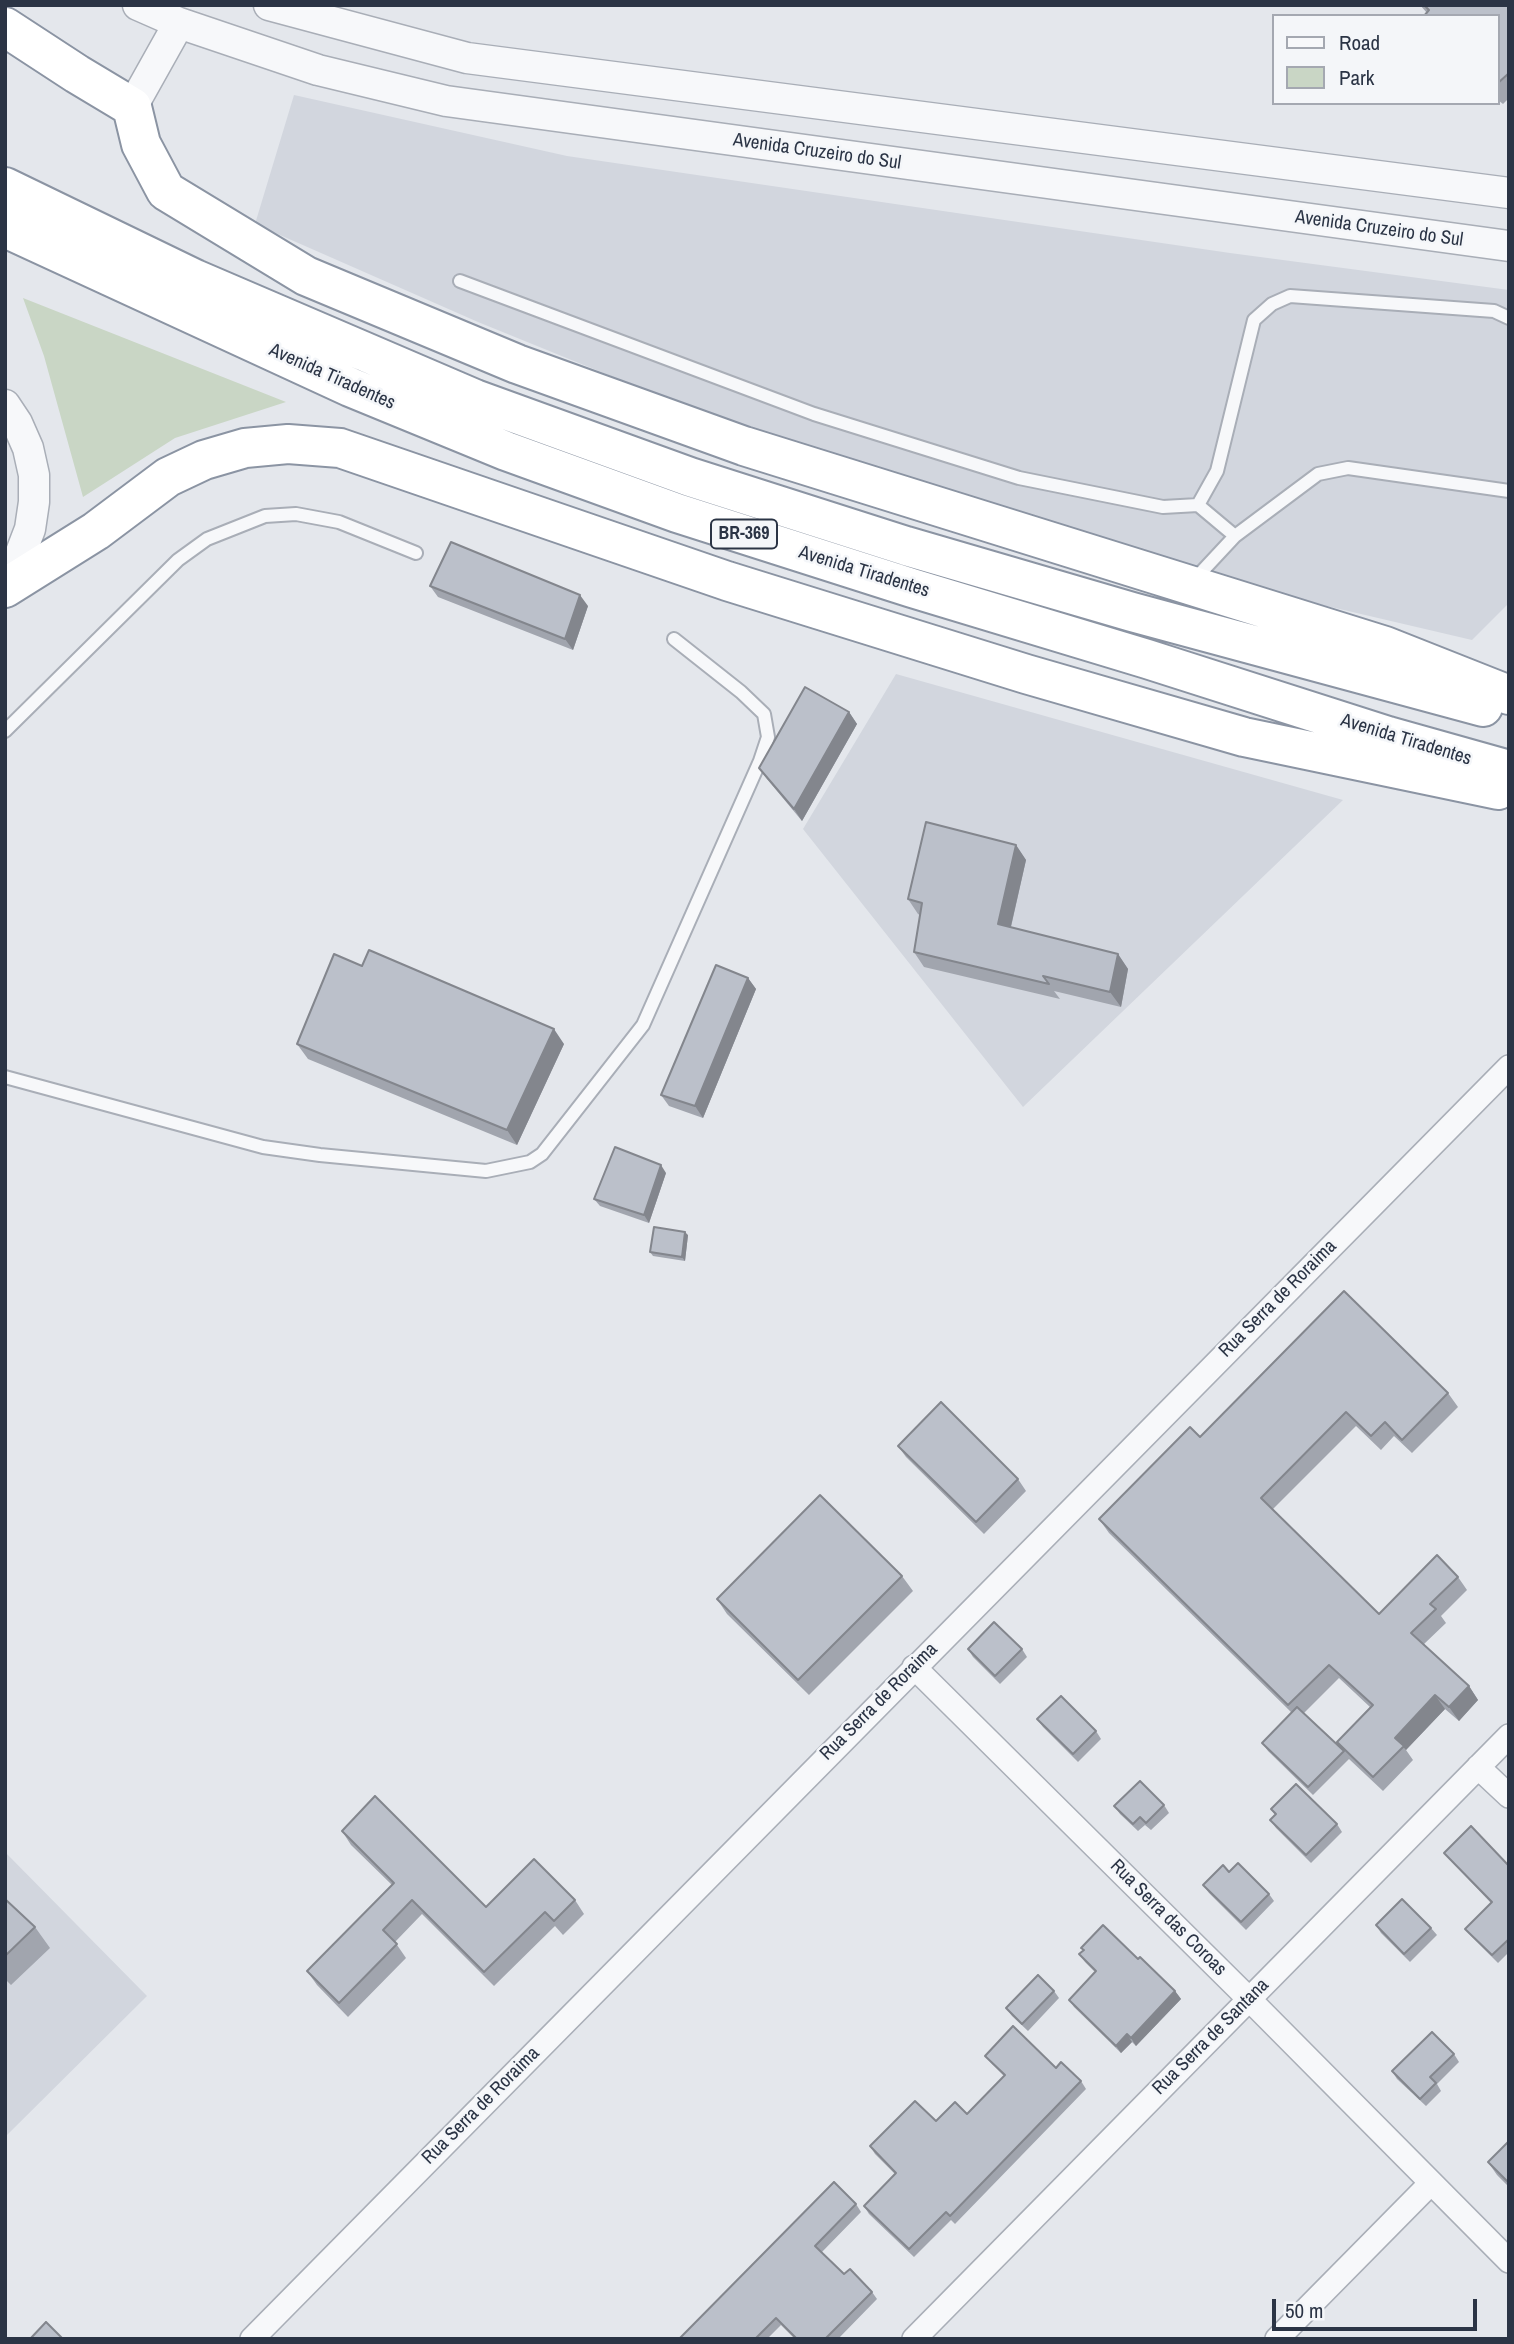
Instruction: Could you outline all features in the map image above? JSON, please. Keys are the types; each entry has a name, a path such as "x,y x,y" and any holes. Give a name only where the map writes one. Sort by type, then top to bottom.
{"highway":[{"path":"5,27 132,107 141,144 166,191 306,276 516,365 744,446 1385,646 1509,695"},
{"name":"Avenida Tiradentes","path":"5,187 195,279 475,399 690,477 906,546 1132,612 1310,662 1509,713"},
{"name":"Avenida Tiradentes","path":"5,228 350,387 506,451 664,508 1388,736 1509,770"},
{"path":"5,588 96,531 168,478 204,460 245,447 288,444 340,448 727,581 1026,674 1244,737 1488,789 1509,791"}],"street":[{"name":"Avenida Cruzeiro do Sul","path":"138,5 179,23 318,70 473,106 1509,246"},
{"path":"270,5 467,58 1509,193"},
{"path":"132,107 179,23"},
{"path":"473,106 506,63"},
{"path":"5,405 28,447 34,475 34,502 25,542 5,579"},
{"name":"Rua Serra de Roraima","path":"252,2339 1509,1067"},
{"name":"Rua Serra das Coroas","path":"914,1667 1509,2261"},
{"name":"Rua Serra de Santana","path":"914,2339 1509,1736"},
{"path":"1478,1767 1509,1796"},
{"path":"1277,2339 1431,2183"}],"lane":[{"path":"460,281 814,414 1019,478 1163,508 1198,505 1235,537"},
{"path":"1198,505 1217,471 1254,320 1272,304 1290,296 1494,311 1509,318"},
{"path":"1189,586 1235,537 1318,474 1348,467 1509,491"},
{"path":"5,732 178,560 207,539 265,516 296,514 339,522 416,553"},
{"path":"5,1077 263,1146 320,1155 486,1171 530,1162 542,1154 643,1025 760,761 768,737 764,713 674,639"}],"shaded area":[{"path":"294,95 567,156 1230,253 1509,290 1509,603 1472,640 1156,566 756,435 478,322 255,224"},
{"path":"896,674 1343,800 1023,1107 803,829"},
{"path":"5,1852 147,1996 5,2137"}],"green space":[{"path":"23,298 286,402 175,438 83,497 44,356"}],"building":[{"path":"1424,5 1509,5 1509,73 1500,81 1500,14 1426,14 1429,10"},
{"path":"451,542 580,595 565,639 430,586"},
{"path":"805,687 849,712 794,809 759,768"},
{"path":"926,822 1016,845 998,924 1118,954 1110,992 1043,976 1049,984 914,952 922,903 908,899"},
{"path":"369,950 554,1029 507,1130 297,1044 334,954 362,966"},
{"path":"716,965 748,978 695,1106 661,1095"},
{"path":"615,1147 661,1165 644,1215 594,1199"},
{"path":"654,1227 685,1232 682,1257 650,1252"},
{"path":"1344,1291 1448,1393 1402,1440 1385,1422 1371,1436 1346,1412 1261,1498 1379,1614 1437,1555 1458,1577 1430,1604 1436,1609 1411,1633 1469,1686 1449,1707 1435,1695 1395,1738 1404,1746 1373,1777 1337,1742 1373,1705 1329,1665 1288,1705 1099,1519 1190,1427 1200,1437"},
{"path":"941,1402 1018,1479 976,1522 898,1446"},
{"path":"820,1495 902,1576 798,1680 717,1599"},
{"path":"994,1622 1022,1649 995,1676 968,1649"},
{"path":"1061,1696 1096,1731 1073,1754 1037,1719"},
{"path":"1297,1707 1344,1751 1308,1787 1262,1743"},
{"path":"1140,1781 1164,1805 1146,1823 1140,1817 1133,1824 1114,1806"},
{"path":"1296,1784 1337,1824 1306,1855 1270,1820 1276,1814 1271,1809"},
{"path":"375,1796 486,1907 534,1859 575,1900 554,1921 545,1912 484,1972 412,1900 383,1930 397,1944 339,2003 307,1971 394,1883 342,1831"},
{"path":"1471,1826 1509,1866 1509,1939 1492,1955 1465,1929 1492,1902 1444,1853"},
{"path":"1238,1863 1269,1894 1241,1922 1203,1885 1223,1865 1229,1872"},
{"path":"5,1899 35,1927 5,1956"},
{"path":"1402,1899 1431,1928 1404,1954 1376,1925"},
{"path":"1103,1925 1175,1991 1131,2038 1127,2034 1116,2046 1069,2000 1096,1971 1079,1954 1084,1950 1081,1948"},
{"path":"1038,1975 1054,1991 1022,2024 1006,2008"},
{"path":"1013,2026 1056,2068 1061,2062 1081,2081 950,2216 946,2212 909,2249 864,2206 896,2173 870,2146 915,2101 936,2121 955,2102 967,2114 1005,2075 985,2056"},
{"path":"1432,2032 1454,2054 1430,2077 1436,2083 1420,2099 1392,2071"},
{"path":"1509,2141 1509,2183 1488,2162"},
{"path":"834,2182 856,2204 815,2246 844,2274 850,2269 872,2292 825,2339 797,2339 776,2318 755,2339 679,2339"},
{"path":"46,2322 63,2339 30,2339"}]}
